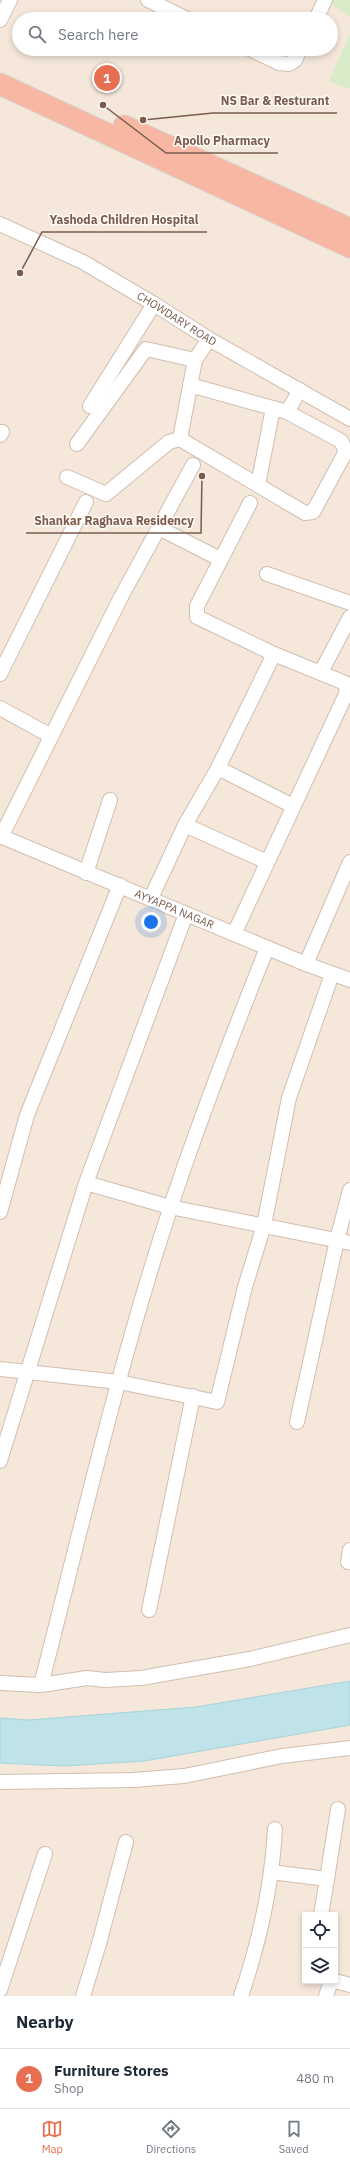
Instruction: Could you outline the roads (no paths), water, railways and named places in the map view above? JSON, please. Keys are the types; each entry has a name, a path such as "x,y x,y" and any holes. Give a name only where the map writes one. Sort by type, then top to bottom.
{"highway":[{"path":"0,69 350,229"},
{"path":"0,84 350,247"}],"street":[{"path":"0,20 10,0"},
{"path":"148,0 173,12"},
{"path":"319,12 325,0"},
{"path":"264,56 279,63 289,64 295,60 297,56"},
{"name":"CHOWDARY ROAD","path":"0,224 83,262 154,304 209,340 350,419"},
{"path":"90,406 154,304"},
{"path":"180,439 195,360 209,340"},
{"path":"77,444 146,349 195,360"},
{"path":"67,477 106,494 169,442 180,439 309,513 313,512 344,455 345,449 342,441 287,412 190,385"},
{"path":"287,412 300,390"},
{"path":"258,485 273,408"},
{"path":"0,432 2,432 0,435"},
{"path":"0,837 121,597 193,465"},
{"path":"0,674 86,502"},
{"path":"234,934 346,692 345,683 274,654 197,617 197,606 250,503"},
{"path":"159,528 220,559"},
{"path":"267,574 350,603"},
{"path":"321,672 350,617"},
{"path":"151,898 185,825 218,768 274,654"},
{"path":"0,708 50,736"},
{"path":"218,768 293,806"},
{"path":"86,873 110,800"},
{"path":"185,825 267,862"},
{"name":"AYYAPPA NAGAR","path":"0,837 86,873 120,885 306,964 350,980"},
{"path":"306,964 350,862"},
{"path":"0,1212 27,1115 120,885"},
{"path":"0,1460 86,1183 186,914"},
{"path":"41,1685 119,1382 170,1207 218,1072 267,948"},
{"path":"0,1369 119,1382 217,1402 245,1287 264,1225 289,1098 332,974"},
{"path":"86,1183 170,1207 343,1242"},
{"path":"297,1422 343,1242 350,1190"},
{"path":"149,1610 193,1396"},
{"path":"0,1684 41,1685 87,1678 105,1680 141,1678 183,1672 250,1659 350,1635"},
{"path":"0,1782 133,1780 184,1776 282,1756 350,1748"},
{"path":"322,1912 338,1809"},
{"path":"241,1996 257,1938 271,1872 275,1829"},
{"path":"83,1996 99,1944 126,1842"},
{"path":"0,1990 46,1854"},
{"path":"271,1872 328,1879"},
{"path":"338,1982 350,1985"},
{"path":"326,1996 330,1984"}],"water":[{"path":"350,1681 350,1725 144,1761 65,1766 0,1763 0,1718 29,1720 196,1707"}],"place":[{"name":"Furniture Stores","path":"107,78"},
{"name":"Apollo Pharmacy","path":"103,105"},
{"name":"NS Bar & Resturant","path":"143,120"},
{"name":"Yashoda Children Hospital","path":"20,273"},
{"name":"Shankar Raghava Residency","path":"202,476"}]}
